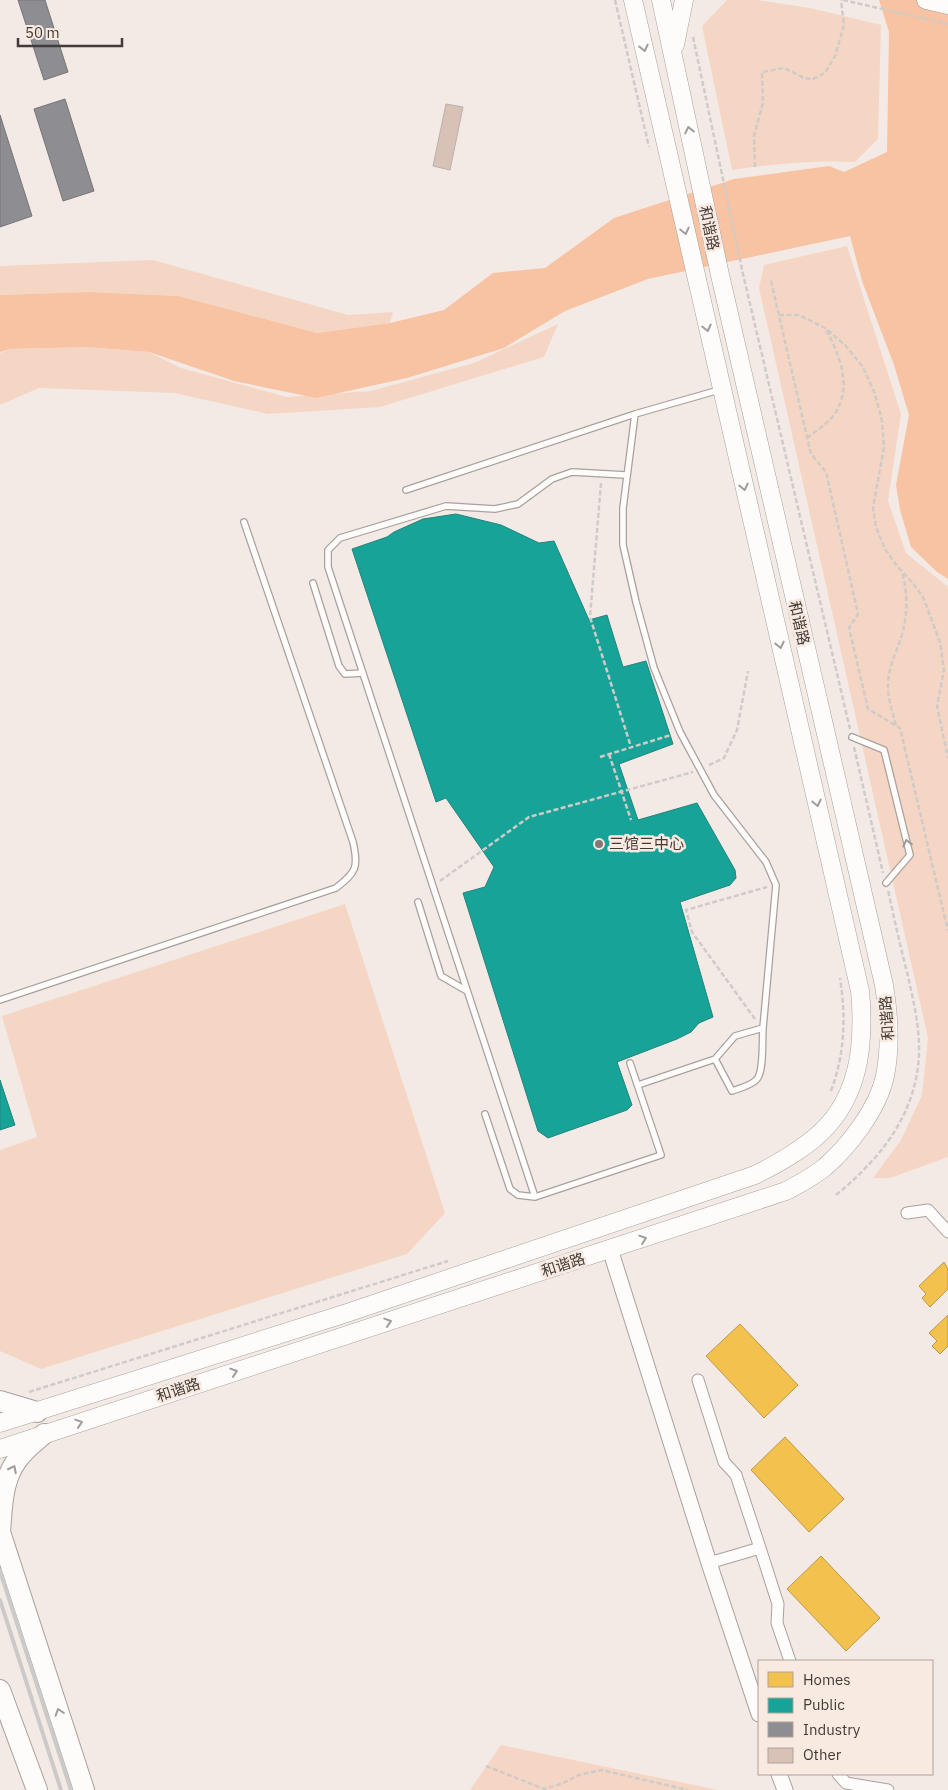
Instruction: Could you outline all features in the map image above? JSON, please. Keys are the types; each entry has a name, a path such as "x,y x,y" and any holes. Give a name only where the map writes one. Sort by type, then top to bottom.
{"highway":[{"path":"0,1401 37,1412"},
{"path":"44,1434 22,1453 13,1466 5,1486 0,1533 84,1790"},
{"path":"0,1690 37,1790"}],"main road":[{"name":"和谐路","path":"0,1423 347,1313 755,1176 798,1151 816,1138 844,1105 854,1081 859,1059 862,1008 860,991 633,0"},
{"name":"和谐路","path":"0,1449 786,1191 824,1168 851,1139 874,1107 885,1078 889,1048 889,1011 698,178 662,0"},
{"path":"674,58 684,0"},
{"path":"926,0 948,5"}],"street":[{"path":"907,1213 928,1210 948,1232"},
{"path":"610,1250 758,1711"},
{"path":"698,1380 724,1462 736,1475 760,1548 778,1604 777,1623 790,1660"},
{"path":"709,1563 760,1548"},
{"path":"779,1775 784,1790"},
{"path":"839,1775 846,1783 888,1790"}],"lane":[{"path":"406,490 635,414 721,389"},
{"path":"635,414 626,475 623,508 623,545 654,668 680,732 714,795 766,862 776,885 762,1028 761,1068 758,1079 732,1091 715,1059"},
{"path":"535,1197 328,568 328,550 340,538 446,506 495,509 518,504 552,479 572,472 626,475"},
{"path":"0,1000 336,888 349,878 354,870 357,863 354,842 244,522"},
{"path":"313,584 339,666 346,674 363,673"},
{"path":"852,737 884,750 910,855 886,883"},
{"path":"418,902 441,976 467,992"},
{"path":"638,1085 715,1059 735,1036 762,1028"},
{"path":"485,1114 510,1189 518,1195 535,1197 661,1155 630,1063"}],"path":[{"path":"614,0 651,155"},
{"path":"755,167 754,136 763,103 762,72 784,68 804,78 813,79 825,73 835,56 844,25 842,0 948,24"},
{"path":"693,31 693,41 743,274"},
{"path":"771,281 811,454 826,472 858,614 849,628 868,709 900,728 948,930"},
{"path":"779,315 799,315 825,328 845,345 863,367 875,394 882,422 884,447 873,508 876,527 885,549 923,598 940,642 944,670 937,706 948,758"},
{"path":"807,438 833,417 840,404 844,387 841,366 834,344 825,328"},
{"path":"602,474 590,617 630,747"},
{"path":"896,725 888,691 889,673 905,623 907,605 905,585 901,571"},
{"path":"433,886 529,817 700,770 724,758 737,730 748,670"},
{"path":"600,757 672,734"},
{"path":"609,754 631,820"},
{"path":"746,1008 692,932 686,910 776,885"},
{"path":"828,1098 838,1072 842,1045 844,1005 839,970"},
{"path":"23,1392 41,1389 455,1259"},
{"path":"486,1766 544,1789 579,1775 601,1770 688,1790"}],"shaded area":[{"path":"727,0 757,0 810,8 881,25 878,139 855,162 793,163 732,170 702,26"},
{"path":"879,0 948,0 948,579 937,572 911,547 900,510 896,485 909,415 894,365 862,281 850,236 648,279 565,311 504,348 407,378 316,398 234,381 149,352 87,347 10,349 0,352 0,295 89,292 179,296 317,333 390,323 444,310 493,273 545,268 614,218 734,179 829,166 844,172 887,152 889,32"},
{"path":"847,246 901,414 888,501 906,553 948,587 948,1157 890,1178 873,1178 901,1140 922,1095 928,1038 759,288 764,265"},
{"path":"153,260 348,315 393,312 390,323 317,333 179,296 89,292 0,295 0,266"},
{"path":"558,324 544,357 380,407 268,414 174,393 39,388 0,405 0,353 10,349 87,347 149,352 181,368 287,397 371,391 474,363"},
{"path":"345,904 445,1213 407,1254 41,1369 0,1351 0,1150 37,1137 2,1016"},
{"path":"501,1745 718,1790 470,1790"}],"building: Homes":[{"path":"944,1262 948,1269 948,1289 930,1307 922,1298 926,1294 919,1286"},
{"path":"948,1315 948,1346 940,1354 932,1346 937,1341 929,1333"},
{"path":"740,1324 798,1385 764,1418 706,1356"},
{"path":"785,1437 844,1499 809,1532 751,1470"},
{"path":"821,1556 880,1618 846,1651 787,1589"}],"building: Public":[{"name":"三馆三中心","path":"456,514 501,525 539,543 554,541 589,620 607,615 623,667 646,661 673,744 619,764 638,820 697,803 735,870 736,878 730,885 680,902 713,1017 699,1023 691,1032 677,1039 617,1062 632,1105 627,1110 548,1138 538,1131 463,893 485,887 494,867 446,798 436,802 352,549 387,537 423,519"},
{"path":"0,1080 15,1125 0,1130"}],"building: Industry":[{"path":"18,0 45,0 68,72 44,80"},
{"path":"65,99 94,191 63,201 34,109"},
{"path":"0,115 32,216 0,227"}],"building: Other":[{"path":"446,104 463,107 450,170 433,166"}],"railway":[{"path":"0,1571 71,1790"},
{"path":"0,1600 61,1790"}],"place":[{"name":"三馆三中心","path":"599,844"}]}
